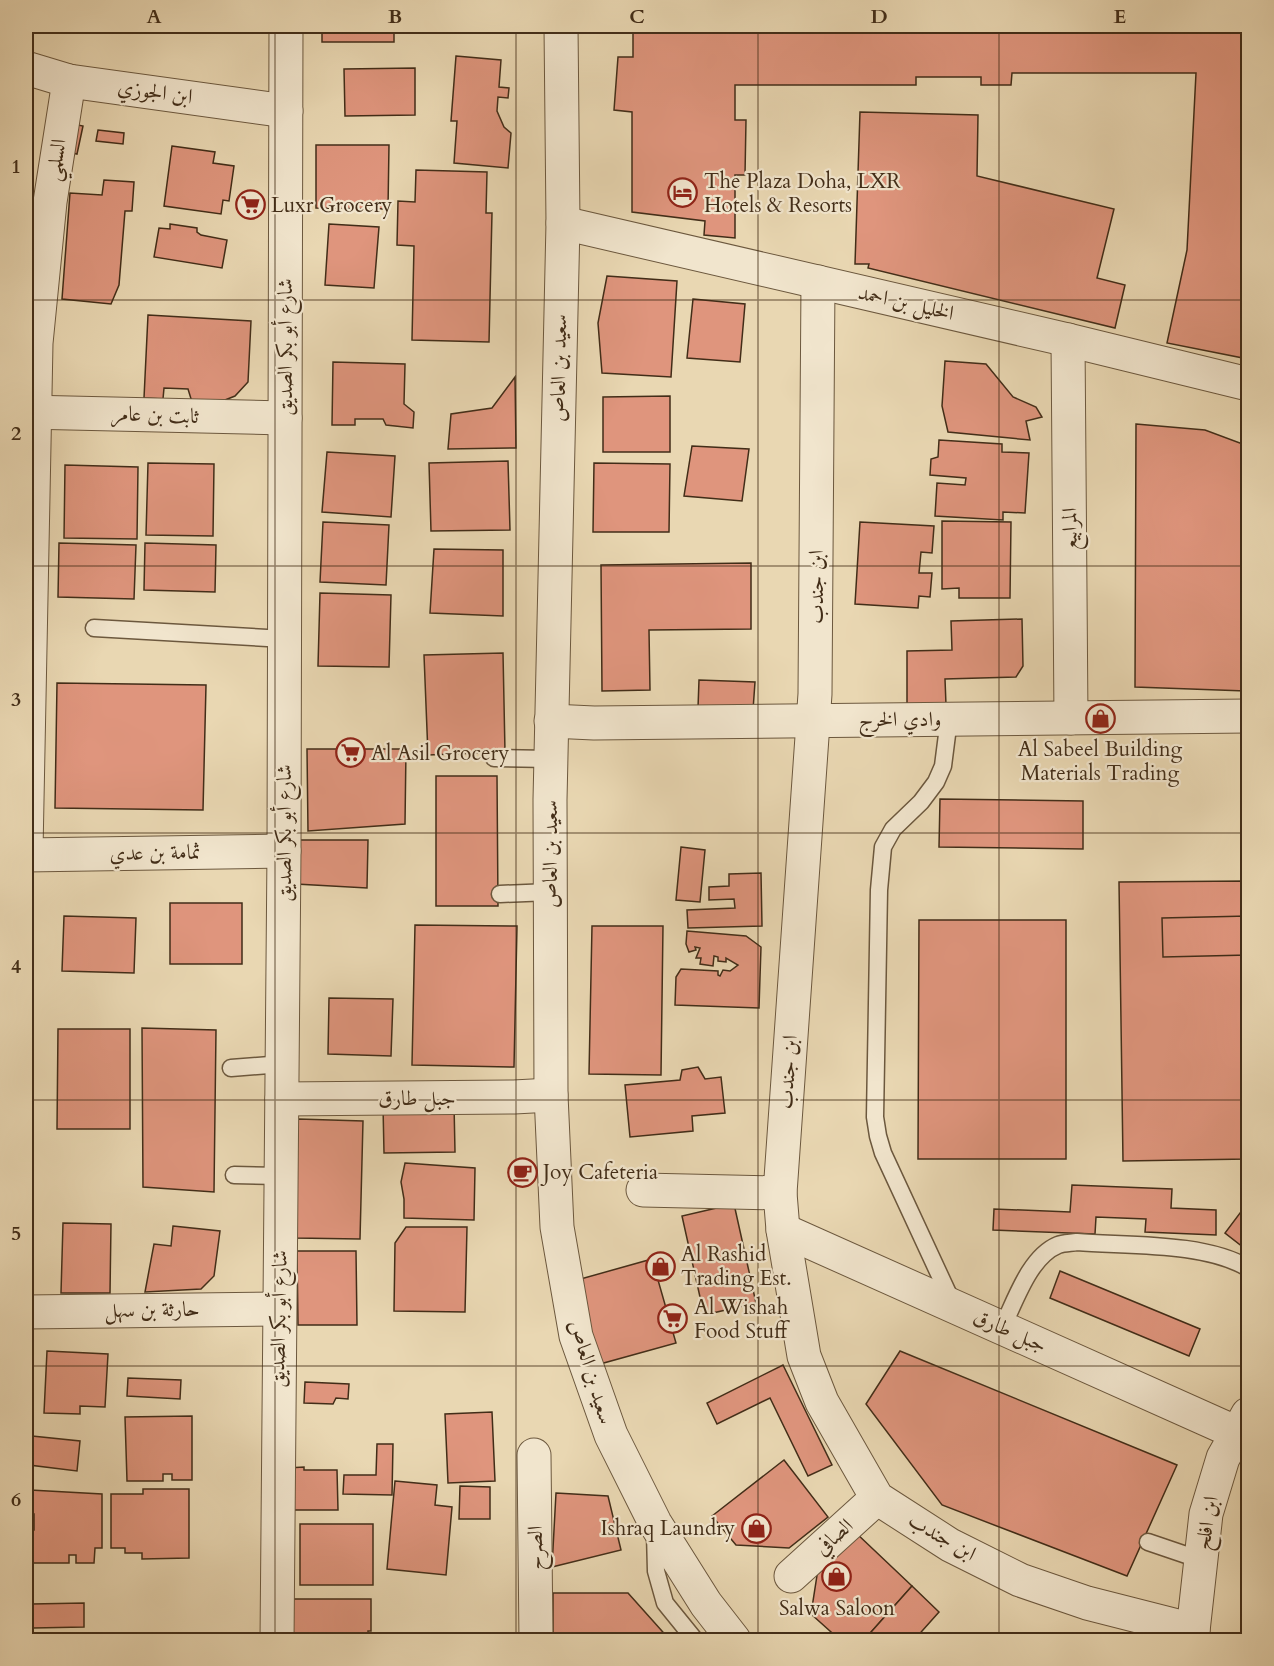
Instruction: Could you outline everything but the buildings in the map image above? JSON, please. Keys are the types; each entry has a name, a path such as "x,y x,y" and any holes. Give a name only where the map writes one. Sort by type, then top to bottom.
{"street":[{"name":"شارع أبو بكر الصديق","path":"277,1641 284,851 286,26"},
{"name":"سعيد بن العاص","path":"561,26 563,223 550,759 551,1095 557,1227 576,1336 611,1435 655,1523 706,1604 734,1641"},
{"name":"ابن الجوزي","path":"26,68 69,81 286,111"},
{"name":"السلمي","path":"26,850 31,343 69,81"},
{"name":"الخليل بن احمد","path":"563,223 1248,384"},
{"name":"ابن جندب","path":"818,282 813,720 780,1193 783,1230 804,1356 822,1402 877,1498 950,1545 1020,1580 1192,1635"},
{"name":"المرابيع","path":"1068,340 1071,718"},
{"name":"ثابت بن عامر","path":"30,412 285,418"},
{"name":"وادي الخرج","path":"551,721 594,723 1248,716"},
{"name":"ثمامة بن عدي","path":"26,855 284,851"},
{"name":"جبل طارق","path":"282,1099 551,1095"},
{"path":"642,1190 780,1193"},
{"name":"جبل طارق","path":"783,1230 1002,1328 1243,1423"},
{"name":"حارثة بن سهل","path":"26,1312 279,1308"},
{"name":"ابن افلح","path":"1192,1635 1206,1514 1223,1458 1243,1423"},
{"name":"الصرح","path":"534,1455 536,1641"},
{"name":"الصافي","path":"791,1576 877,1498"}],"lane":[{"path":"94,628 285,639"},
{"path":"949,719 943,766 936,782 921,802 893,829 883,847 879,890 875,1117 883,1153 953,1306"},
{"path":"494,758 550,759"},
{"path":"500,894 550,892"},
{"path":"231,1068 282,1064"},
{"path":"234,1175 281,1176"},
{"path":"1002,1328 1032,1267 1044,1254 1059,1245 1077,1242 1191,1249 1220,1254 1248,1268"},
{"path":"655,1523 656,1571 666,1603 695,1641"},
{"path":"1148,1542 1201,1560"}],"place":[{"name":"The Plaza Doha, LXR Hotels & Resorts","path":"683,193"},
{"name":"Luxr Grocery","path":"250,205"},
{"name":"Al Sabeel Building Materials Trading","path":"1100,718"},
{"name":"Al Asil Grocery","path":"350,753"},
{"name":"Joy Cafeteria","path":"522,1172"},
{"name":"Al Rashid Trading Est.","path":"660,1266"},
{"name":"Al Wishah Food Stuff","path":"673,1319"},
{"name":"Ishraq Laundry","path":"756,1528"},
{"name":"Salwa Saloon","path":"837,1577"}]}
